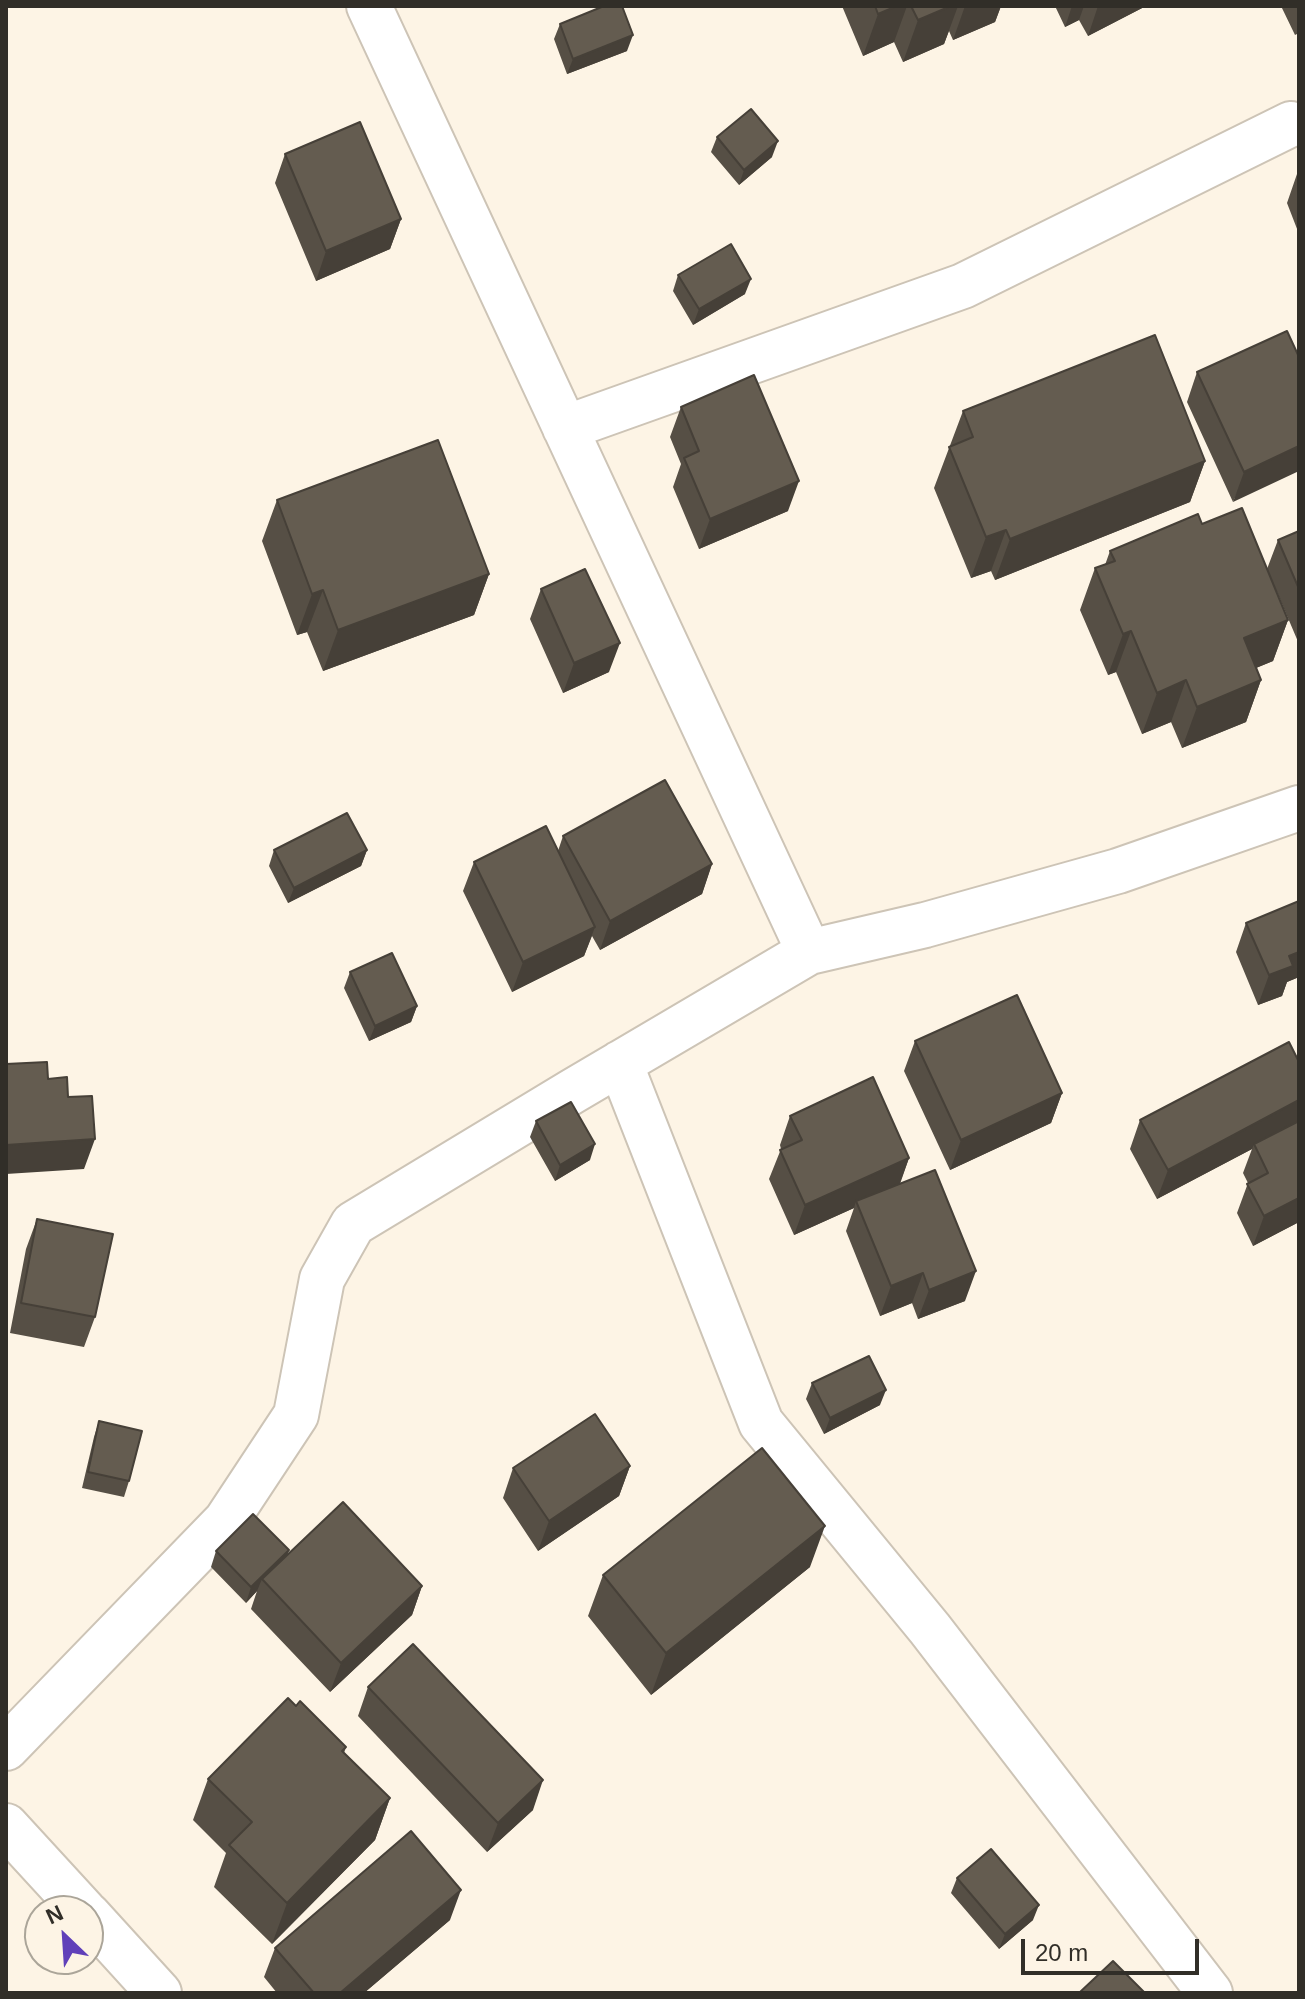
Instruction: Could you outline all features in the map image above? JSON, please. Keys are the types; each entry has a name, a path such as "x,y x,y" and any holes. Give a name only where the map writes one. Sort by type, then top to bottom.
{"street":[{"path":"369,6 809,952"},
{"path":"565,428 963,286 1291,124"},
{"path":"6,1748 226,1521 235,1508 296,1415 322,1279 353,1224 809,952 925,925 1118,871 1299,808"},
{"path":"620,1063 761,1423 930,1629 1210,1993"},
{"path":"6,1826 69,1895"},
{"path":"104,1933 159,1993"}],"building":[{"path":"604,6 622,6 633,35 573,59 560,24"},
{"path":"875,6 897,6 878,14"},
{"path":"911,6 951,6 918,20"},
{"path":"751,109 778,141 744,170 717,137"},
{"path":"360,122 401,219 326,251 285,154"},
{"path":"731,244 751,279 699,309 678,275"},
{"path":"1287,331 1299,357 1299,446 1244,472 1197,372"},
{"path":"1155,335 1205,461 1010,539 1006,530 986,537 949,447 973,437 963,411"},
{"path":"754,375 799,481 710,519 684,458 699,451 681,407"},
{"path":"438,440 489,574 338,630 323,590 312,594 277,500"},
{"path":"1242,508 1288,620 1244,638 1261,680 1197,707 1186,680 1157,693 1131,631 1123,634 1095,568 1115,561 1110,551 1198,514 1202,524"},
{"path":"1299,531 1299,589 1278,540"},
{"path":"585,569 620,643 574,663 541,589"},
{"path":"665,780 712,864 610,921 563,836"},
{"path":"347,813 367,850 294,888 274,850"},
{"path":"546,826 595,927 523,962 474,862"},
{"path":"1299,901 1299,952 1289,956 1293,966 1269,975 1246,923"},
{"path":"392,953 417,1006 375,1026 350,972"},
{"path":"1017,995 1062,1093 961,1140 915,1041"},
{"path":"1289,1042 1299,1062 1299,1100 1168,1170 1140,1120"},
{"path":"47,1062 48,1079 67,1077 68,1097 92,1096 95,1139 6,1145 6,1064"},
{"path":"873,1077 909,1158 805,1205 780,1150 802,1140 790,1116"},
{"path":"571,1102 595,1144 560,1165 536,1121"},
{"path":"1299,1121 1299,1198 1264,1216 1247,1184 1268,1173 1254,1144"},
{"path":"935,1170 976,1271 929,1290 923,1273 891,1286 856,1201"},
{"path":"37,1219 113,1234 95,1317 21,1303"},
{"path":"869,1356 886,1390 830,1418 812,1383"},
{"path":"595,1414 630,1466 549,1521 513,1468"},
{"path":"99,1421 142,1431 129,1481 88,1472"},
{"path":"762,1448 825,1526 666,1653 603,1575"},
{"path":"343,1502 422,1586 341,1663 262,1579"},
{"path":"253,1514 289,1550 251,1587 216,1551"},
{"path":"413,1644 543,1780 498,1823 368,1687"},
{"path":"288,1698 296,1706 300,1701 346,1747 342,1751 390,1798 287,1903 229,1845 252,1822 208,1779"},
{"path":"411,1831 461,1890 340,1993 314,1993 275,1948"},
{"path":"991,1849 1039,1905 1005,1934 957,1878"},
{"path":"1113,1961 1145,1993 1079,1993"}]}
